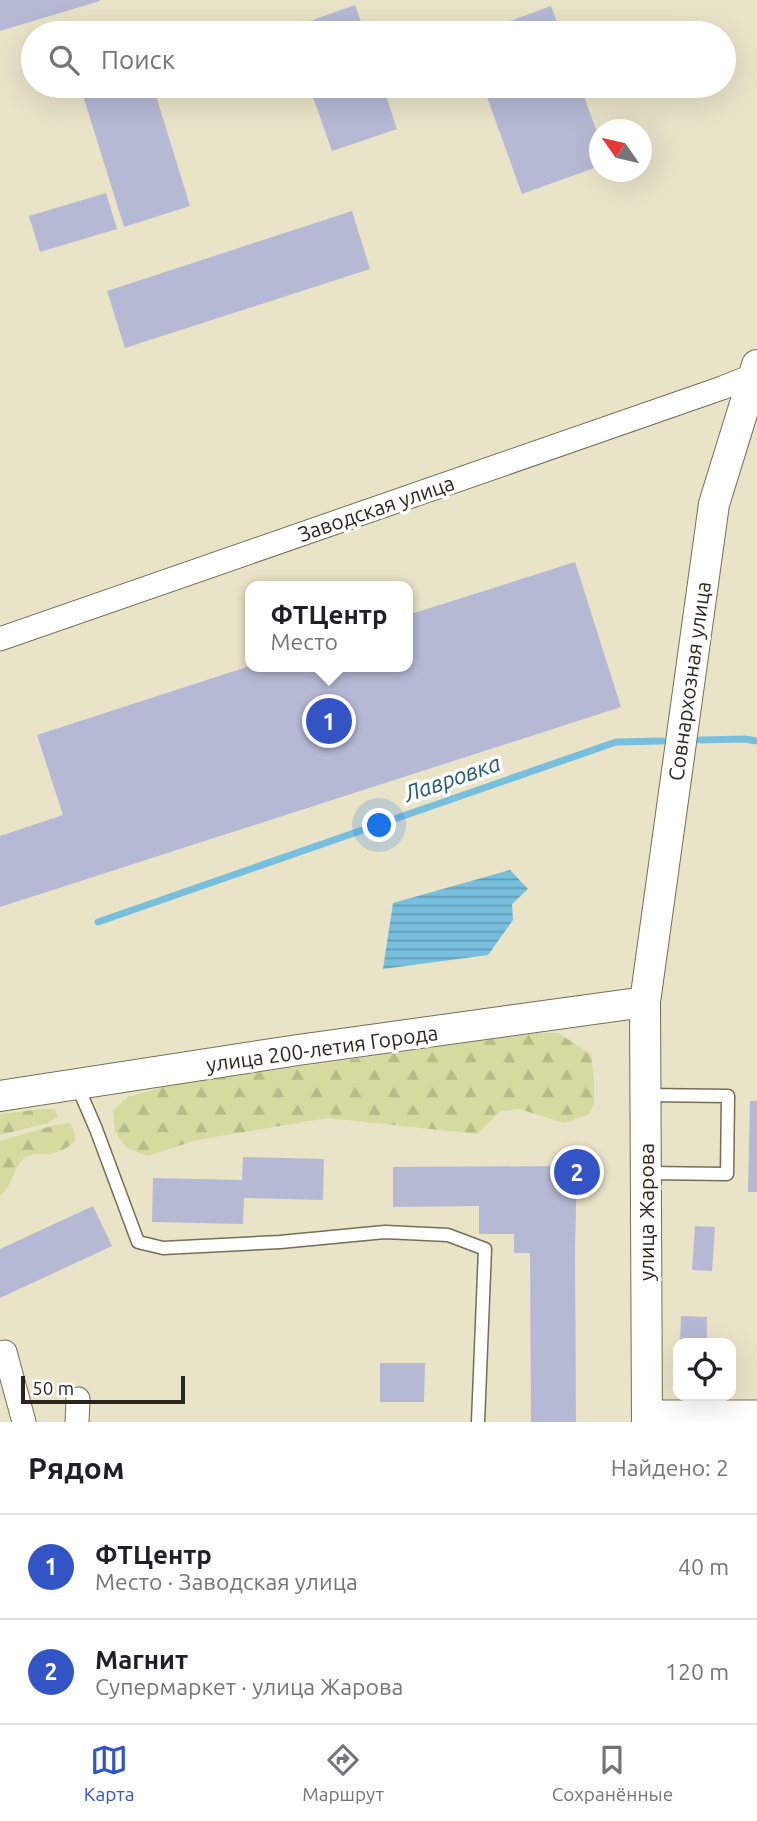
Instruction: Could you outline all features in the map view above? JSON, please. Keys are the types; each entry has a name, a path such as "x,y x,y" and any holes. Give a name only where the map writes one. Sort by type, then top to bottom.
{"street":[{"name":"Заводская улица","path":"0,639 722,388 755,370"},
{"name":"Совнархозная улица","path":"645,1002 714,504 755,370"},
{"name":"улица 200-летия Города","path":"0,1097 298,1050 645,1002"},
{"name":"улица Жарова","path":"645,1002 647,1417"},
{"path":"0,1354 5,1352 24,1422"},
{"path":"78,1399 78,1422"},
{"path":"647,1417 757,1412"}],"lane":[{"path":"77,1085 138,1242 163,1248 280,1242 385,1232 448,1235 485,1249 478,1422"},
{"path":"645,1095 728,1096 727,1174 646,1173"}],"green space":[{"path":"537,1033 558,1033 591,1054 594,1105 588,1115 564,1123 519,1109 501,1111 477,1134 327,1118 197,1140 147,1156 127,1148 115,1132 113,1110 128,1097 170,1085"},
{"path":"55,1109 58,1117 48,1123 0,1135 0,1114"},
{"path":"70,1123 75,1133 75,1141 57,1152 31,1155 23,1159 5,1192 0,1196 0,1141"}],"water":[{"path":"510,870 528,889 512,904 513,920 488,955 383,969 393,903"}],"building":[{"path":"0,0 100,0 33,21 21,21 21,25 0,31"},
{"path":"355,5 361,21 310,21"},
{"path":"551,6 557,21 510,21"},
{"path":"84,98 157,98 190,206 124,227"},
{"path":"313,98 387,98 397,129 332,151"},
{"path":"487,98 584,98 592,119 589,119 589,170 522,194"},
{"path":"106,193 117,229 40,252 29,216"},
{"path":"352,211 370,269 125,348 107,291"},
{"path":"575,562 621,707 0,907 0,836 63,815 37,735 245,668 245,672 413,672 413,613"},
{"path":"750,1101 757,1101 757,1192 748,1192"},
{"path":"243,1157 324,1159 323,1200 244,1198 243,1224 152,1222 153,1178 242,1180"},
{"path":"577,1166 576,1422 531,1422 530,1253 514,1253 514,1234 479,1234 479,1206 393,1207 393,1167"},
{"path":"93,1206 112,1246 0,1298 0,1249"},
{"path":"695,1226 715,1227 712,1271 692,1270"},
{"path":"681,1316 707,1317 707,1338 680,1338"},
{"path":"380,1363 425,1363 424,1402 380,1402"}],"waterway":[{"name":"Лавровка","path":"700,740 757,741"},
{"name":"Лавровка","path":"98,922 616,742 662,741"}],"place":[{"name":"ФТЦентр","path":"329,721"},
{"name":"Магнит","path":"577,1172"}]}
